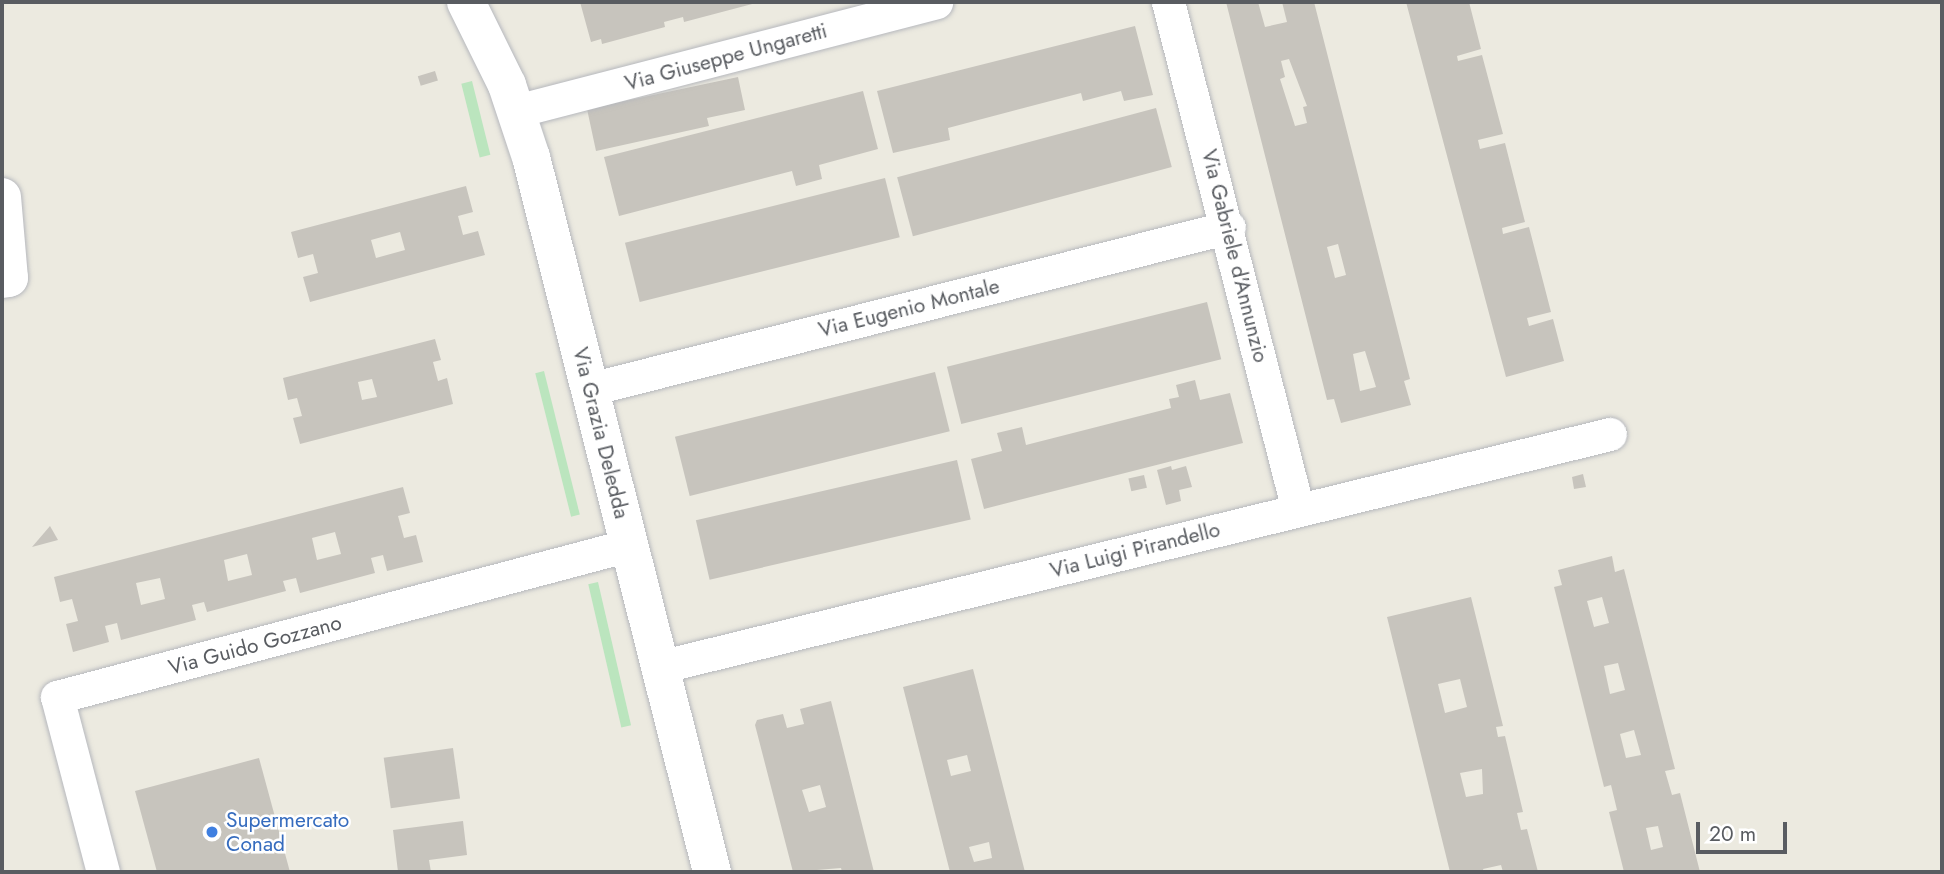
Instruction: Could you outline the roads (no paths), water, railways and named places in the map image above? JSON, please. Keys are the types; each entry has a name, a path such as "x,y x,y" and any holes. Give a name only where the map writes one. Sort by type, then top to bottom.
{"street":[{"name":"Via Grazia Deledda","path":"466,2 516,111 590,388 712,872"},
{"name":"Via Giuseppe Ungaretti","path":"516,111 936,2"},
{"name":"Via Gabriele d'Annunzio","path":"1168,2 1229,227 1298,510"},
{"path":"2,197 5,279"},
{"name":"Via Eugenio Montale","path":"590,388 1229,227"},
{"name":"Via Luigi Pirandello","path":"659,667 1611,434"},
{"name":"Via Guido Gozzano","path":"103,872 57,697 629,545"}],"place":[{"name":"Supermercato Conad","path":"212,832"}]}
